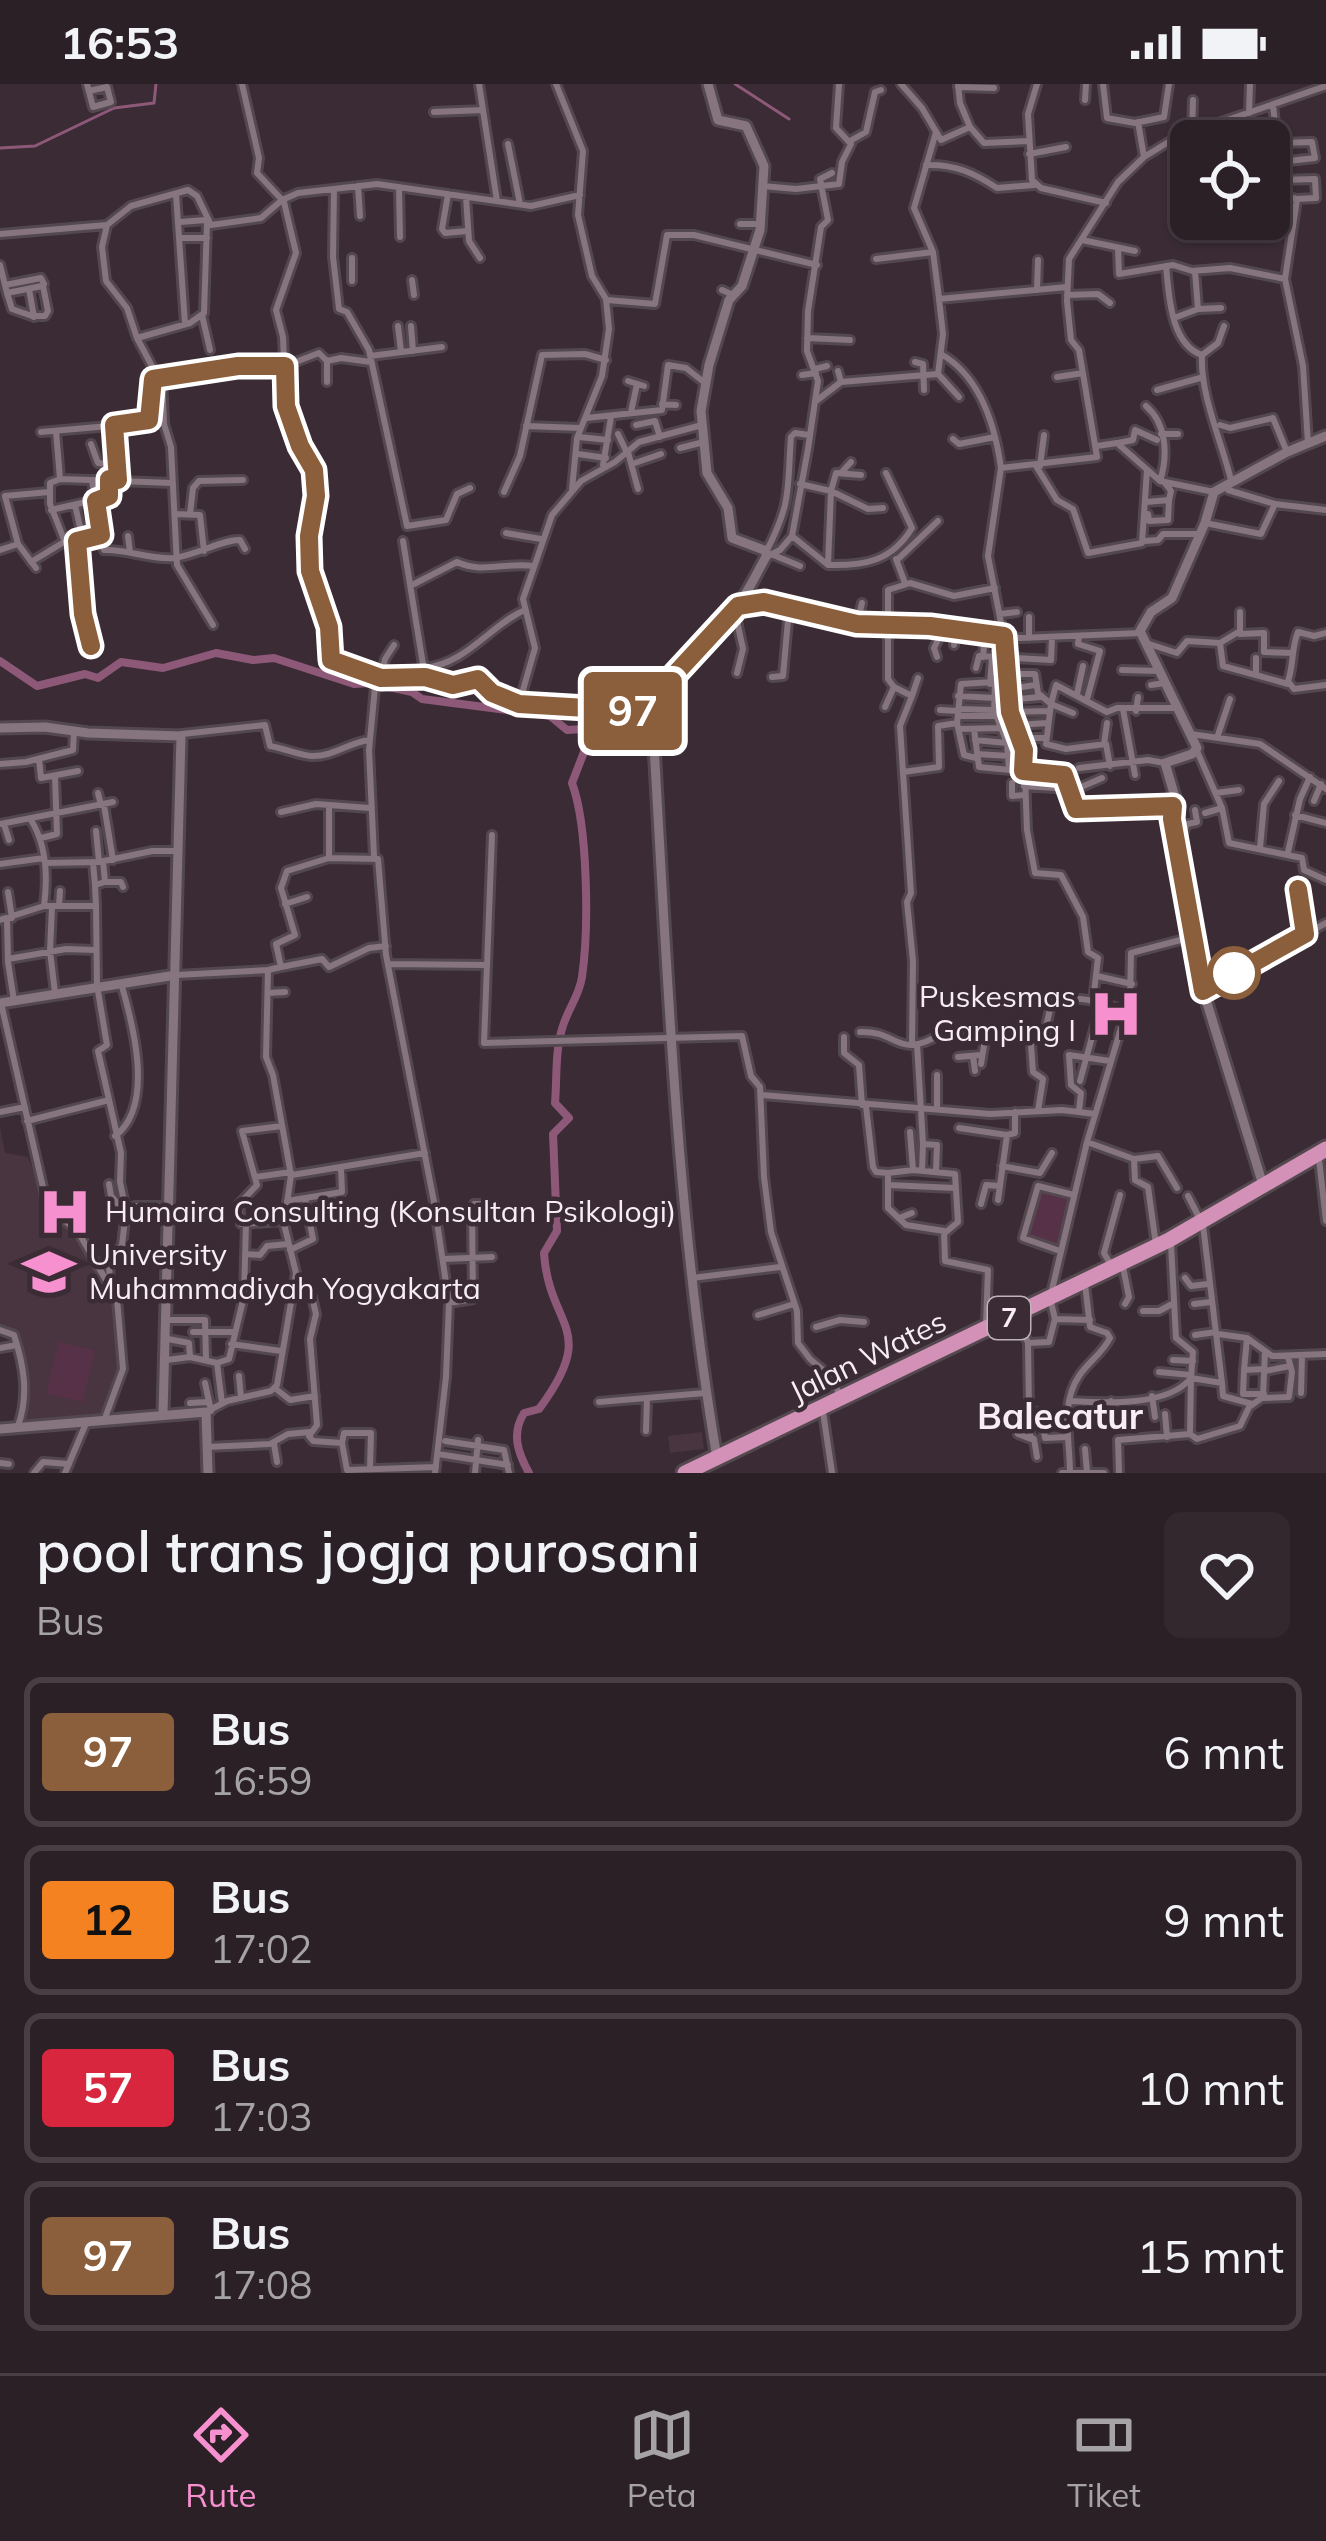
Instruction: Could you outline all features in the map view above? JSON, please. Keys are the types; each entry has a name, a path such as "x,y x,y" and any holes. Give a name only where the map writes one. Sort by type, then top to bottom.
{"highway":[{"name":"Jalan Wates","path":"685,1473 719,1466 822,1409 1163,1243 1322,1151"}],"street":[{"path":"110,84 112,94"},
{"path":"242,84 258,149 257,173 282,200 296,253 276,310 286,406 314,470 310,571 329,627 328,655 377,681 424,673 479,645 525,610"},
{"path":"479,84 497,202"},
{"path":"556,84 583,151 578,215 592,276 606,299 606,361 579,433 572,489"},
{"path":"708,84 718,121 743,125 763,159 756,251 742,286 728,292 705,383 706,473 728,508 732,538 800,566"},
{"path":"839,84 833,128 850,141"},
{"path":"901,84 922,108 938,138 970,127"},
{"path":"1035,185 1028,114 1037,84"},
{"path":"1085,100 1086,84"},
{"path":"1103,84 1107,118 1116,122 1164,117 1169,84"},
{"path":"1250,84 1250,113"},
{"path":"994,88 958,86 970,127 984,143 1028,140"},
{"path":"1227,120 1326,86"},
{"path":"762,186 820,187 840,182 850,141 866,132 875,91 881,90"},
{"path":"1192,100 1192,120"},
{"path":"1273,105 1276,120"},
{"path":"434,112 483,110"},
{"path":"1138,122 1144,157"},
{"path":"936,132 914,209 933,252 939,299 938,374 959,398"},
{"path":"1290,143 1312,142 1315,158 1290,158"},
{"path":"1001,468 1095,460 1083,373 1072,341 1069,259 1118,182 1144,157 1170,143"},
{"path":"508,144 520,204"},
{"path":"1029,154 1066,148"},
{"path":"926,165 950,164 982,175 997,188 1035,185 1106,202"},
{"path":"768,554 792,536 810,435 816,371 807,354 807,338 821,227 828,220 820,177 832,172"},
{"path":"1290,180 1315,179 1316,198 1290,198"},
{"path":"180,222 255,220 282,200 377,184 531,206 580,195"},
{"path":"358,186 360,216"},
{"path":"399,188 400,237"},
{"path":"334,189 333,257 339,309 355,322 371,359 407,526 446,520 457,494 470,488"},
{"path":"0,234 107,225 131,206 195,192 207,221 202,315 210,350"},
{"path":"176,194 184,324"},
{"path":"448,194 442,229 467,231"},
{"path":"466,197 467,231 480,258"},
{"path":"1297,199 1285,279 1303,366 1308,443"},
{"path":"740,224 760,224"},
{"path":"107,225 102,247 106,280 127,308 158,378 173,483 178,569 213,625"},
{"path":"606,299 655,304 667,235 694,235 818,265"},
{"path":"181,238 207,238"},
{"path":"1082,241 1135,251"},
{"path":"1118,248 1119,274 1166,266 1195,271 1230,268 1285,279"},
{"path":"876,260 933,252"},
{"path":"352,258 352,281"},
{"path":"1037,290 1038,260"},
{"path":"0,265 6,289 12,309 34,316 48,313 41,278 6,289"},
{"path":"1166,266 1174,318 1199,354 1200,378 1217,424 1228,490 1275,504 1326,510"},
{"path":"1195,271 1198,309"},
{"path":"412,280 414,295"},
{"path":"6,289 43,286"},
{"path":"28,289 34,316"},
{"path":"939,299 1037,290 1098,294 1110,303"},
{"path":"1174,318 1198,309 1221,308"},
{"path":"137,338 202,315"},
{"path":"398,326 401,352"},
{"path":"411,326 413,350"},
{"path":"1199,354 1220,340 1224,326"},
{"path":"807,338 850,340"},
{"path":"327,361 442,347"},
{"path":"158,378 238,366 285,366 317,353 327,361"},
{"path":"504,492 520,456 543,354 585,354 606,361"},
{"path":"941,354 959,364 984,402 1001,468 988,556 1008,659 1011,714 1021,738 1035,873 1061,874 1083,917 1089,954 1098,958 1097,1002 1080,1081"},
{"path":"327,361 327,382"},
{"path":"915,362 923,364 924,390"},
{"path":"611,417 604,465 587,473 575,472 579,433 587,416 662,410 668,365 686,368 705,383"},
{"path":"802,374 827,366"},
{"path":"838,371 841,382"},
{"path":"1057,377 1083,373"},
{"path":"815,401 841,382 938,374"},
{"path":"41,432 149,420 158,378"},
{"path":"1157,390 1200,378"},
{"path":"632,412 636,384"},
{"path":"649,401 649,411"},
{"path":"662,404 676,405"},
{"path":"1146,406 1159,417 1166,457 1162,483"},
{"path":"1217,424 1230,428 1273,418 1287,452"},
{"path":"635,425 654,421 660,437"},
{"path":"114,425 118,480"},
{"path":"519,704 535,648 523,599 541,539 572,489 639,442 704,425"},
{"path":"526,426 608,440"},
{"path":"56,430 59,479"},
{"path":"1096,446 1133,440 1136,430 1160,438 1178,434"},
{"path":"618,434 638,489"},
{"path":"719,1466 692,1278 671,1037 655,712 665,685 736,608 768,554 791,486 791,437 810,435"},
{"path":"1043,435 1038,466 1058,504 1076,513 1086,553 1203,529 1261,534 1275,504"},
{"path":"1326,436 1214,492 1172,598 1142,624 1143,638 1222,808 1229,843 1288,852 1302,858 1304,870 1326,880"},
{"path":"953,439 962,443 995,437"},
{"path":"680,448 704,442"},
{"path":"1118,443 1147,470 1162,483 1171,491 1168,520 1149,521 1148,482 1162,483 1214,492"},
{"path":"92,444 98,463 118,465"},
{"path":"578,454 625,453"},
{"path":"623,469 661,454"},
{"path":"841,473 851,462"},
{"path":"1144,541 1147,470"},
{"path":"886,473 912,528 894,557"},
{"path":"828,566 835,474 861,475"},
{"path":"52,510 109,496 109,479"},
{"path":"91,480 104,550 175,557 205,552 236,538 245,549"},
{"path":"190,514 193,488 199,481 243,480"},
{"path":"64,542 52,510 51,482 173,483"},
{"path":"800,484 831,490 868,509 883,508"},
{"path":"49,492 5,496 18,544 33,565 64,542 100,538"},
{"path":"1146,502 1169,500"},
{"path":"75,505 83,614 91,646"},
{"path":"175,514 201,516 205,552"},
{"path":"792,536 828,566 875,562 894,557 938,521"},
{"path":"506,532 541,539"},
{"path":"128,536 130,552"},
{"path":"404,541 424,673"},
{"path":"0,550 18,544"},
{"path":"894,557 905,583"},
{"path":"412,584 459,562 482,570 509,563 533,566"},
{"path":"912,696 888,679 888,589 905,583 954,596 995,588"},
{"path":"736,608 764,602 857,624 1029,638 1143,638 1177,653 1186,641 1220,643 1237,634 1240,612"},
{"path":"857,624 862,603"},
{"path":"736,608 743,649 737,673"},
{"path":"772,677 783,676 789,609"},
{"path":"1000,614 1017,612"},
{"path":"1023,658 1029,617"},
{"path":"938,657 934,648 944,628"},
{"path":"954,645 956,629"},
{"path":"1288,685 1298,632 1326,633"},
{"path":"1237,634 1264,633 1264,652 1293,653"},
{"path":"985,634 995,714 1009,769"},
{"path":"1078,636 1078,644 1101,652 1087,699"},
{"path":"1029,638 1038,660"},
{"path":"976,668 977,657 1052,659 1052,638"},
{"path":"1220,643 1225,668 1294,688 1326,685"},
{"path":"374,856 370,740 377,681 394,645"},
{"path":"1256,658 1256,675"},
{"path":"1077,694 1083,666"},
{"path":"1122,670 1160,671"},
{"path":"424,673 453,685 478,679 492,693 519,704 655,712"},
{"path":"1009,756 964,757 958,717 961,684 992,684 1034,673 1040,698 1050,707"},
{"path":"918,678 899,726 911,890 907,902 915,1044 923,1107 918,1170"},
{"path":"1009,681 1036,685"},
{"path":"1151,685 1165,683"},
{"path":"1104,744 1050,748 1044,738 1056,685 1107,712 1178,708"},
{"path":"884,707 894,687"},
{"path":"958,696 995,698"},
{"path":"1136,711 1138,697"},
{"path":"1009,700 1040,698"},
{"path":"1150,699 1150,711"},
{"path":"1218,735 1230,699"},
{"path":"903,772 940,767 938,726 958,717 1050,707 1073,713"},
{"path":"1123,709 1135,775"},
{"path":"940,710 974,729 1000,728"},
{"path":"1017,725 1047,723"},
{"path":"1107,723 1104,744 1110,766"},
{"path":"1,728 180,735 265,725 269,746 309,756 370,740"},
{"path":"974,729 979,766 1064,775 1076,809 1173,806"},
{"path":"0,764 73,750 74,731"},
{"path":"1191,734 1260,744 1324,787 1314,801"},
{"path":"164,1414 180,735"},
{"path":"1021,738 1044,738"},
{"path":"975,740 1006,743"},
{"path":"1079,768 1165,763 1196,750"},
{"path":"39,760 41,778 78,771"},
{"path":"1165,763 1175,797 1175,842 1203,991 1263,1186"},
{"path":"41,838 57,836 56,777"},
{"path":"1288,852 1295,815 1310,777"},
{"path":"1012,783 1012,796 1024,791 1069,790 1102,778"},
{"path":"1260,848 1264,804 1279,781"},
{"path":"1216,794 1239,790"},
{"path":"98,793 106,804 113,860"},
{"path":"10,840 2,824 106,804"},
{"path":"281,812 316,804 370,808"},
{"path":"329,808 329,858"},
{"path":"1205,813 1222,808"},
{"path":"1173,828 1184,831 1187,824 1196,822 1195,810"},
{"path":"1295,815 1326,824"},
{"path":"31,820 41,838 52,906 55,994"},
{"path":"96,831 100,884 95,950 107,1045 98,1051 121,1153 126,1220 122,1246 109,1263 110,1283"},
{"path":"493,835 484,1043 740,1035 761,1095 765,1192 780,1267 794,1304 798,1343 830,1375 842,1400"},
{"path":"0,864 98,862 145,852 180,852"},
{"path":"281,967 276,944 296,932 281,885 287,871 329,858 374,856 380,860 386,946 449,1303 440,1455"},
{"path":"100,884 121,882 123,887"},
{"path":"1298,889 1305,934"},
{"path":"52,906 60,891"},
{"path":"8,892 8,959 14,1001"},
{"path":"285,904 307,898"},
{"path":"6,919 52,906 96,906"},
{"path":"1203,991 1326,923"},
{"path":"1028,1343 1049,1342 1055,1319 1050,1298 1060,1251 1126,1010 1132,952 1192,937"},
{"path":"105,1418 123,1369 117,1300 77,1230 52,1211 33,1157 0,1003 176,975 268,970 315,958 334,966 386,946"},
{"path":"8,959 50,951 95,950"},
{"path":"390,964 486,965"},
{"path":"207,1447 274,1444 317,1425 310,1339 314,1303 296,1276 289,1247 284,1221 291,1174 274,1076 266,1057 268,970"},
{"path":"1097,976 1132,984"},
{"path":"116,1138 126,1127 135,1100 138,1058 135,1026 121,983"},
{"path":"268,993 285,992"},
{"path":"1030,997 1052,1000 1070,995 1126,1010"},
{"path":"1037,1111 1042,1079 1034,1073 1031,1045 1034,1034 1047,1034 1052,1000"},
{"path":"860,1032 878,1032 894,1045 933,1042 939,1033 967,1033 984,1039 985,1054 978,1061 958,1057"},
{"path":"844,1037 844,1054 859,1065 873,1167 888,1173 953,1172 958,1222 946,1232 906,1225 888,1208 888,1173"},
{"path":"1079,1111 1081,1094 1070,1080 1070,1055 1110,1061"},
{"path":"937,1075 938,1109"},
{"path":"761,1095 954,1111 1095,1114"},
{"path":"27,1121 110,1100"},
{"path":"0,1112 25,1107"},
{"path":"959,1128 1015,1133 1015,1112"},
{"path":"282,1126 242,1131 256,1177 254,1192 240,1200 241,1224 284,1221"},
{"path":"910,1132 918,1170"},
{"path":"998,1200 1006,1135"},
{"path":"1087,1142 1134,1159 1158,1156 1177,1188"},
{"path":"923,1144 937,1144 936,1172"},
{"path":"1322,1151 1326,1221"},
{"path":"256,1177 425,1153"},
{"path":"1052,1153 1023,1240 1060,1251"},
{"path":"1134,1159 1135,1180 1148,1187 1163,1243 1176,1338 1191,1350 1190,1434"},
{"path":"1002,1166 1042,1172"},
{"path":"286,1201 342,1192 340,1167"},
{"path":"109,1184 126,1220"},
{"path":"889,1185 955,1188"},
{"path":"981,1204 986,1185 999,1186"},
{"path":"1038,1186 1074,1196"},
{"path":"1120,1195 1104,1253 1117,1265 1129,1295 1125,1304"},
{"path":"1188,1196 1202,1221 1225,1397 1252,1404"},
{"path":"246,1254 260,1255 267,1246 289,1247 313,1239 305,1198"},
{"path":"449,1303 473,1299 474,1204 490,1204"},
{"path":"135,1206 169,1205"},
{"path":"898,1218 912,1213"},
{"path":"167,1360 229,1360 244,1296 246,1223"},
{"path":"946,1232 946,1261 988,1270 988,1328"},
{"path":"443,1259 492,1257"},
{"path":"692,1278 780,1267"},
{"path":"275,1389 296,1276"},
{"path":"1185,1278 1191,1286 1208,1284"},
{"path":"1085,1281 1092,1329 1107,1333 1110,1340 1075,1382 1069,1401 1067,1473 1104,1473"},
{"path":"1194,1304 1210,1302"},
{"path":"1143,1311 1159,1311 1174,1303"},
{"path":"758,1315 794,1304"},
{"path":"1017,1315 1028,1343 1037,1457"},
{"path":"168,1320 205,1319 206,1360"},
{"path":"1055,1319 1090,1320"},
{"path":"816,1327 840,1320 864,1322"},
{"path":"0,1330 13,1334 27,1396 18,1426"},
{"path":"194,1332 233,1332"},
{"path":"1195,1335 1247,1338 1272,1356 1289,1361"},
{"path":"1247,1338 1244,1394 1288,1398 1289,1361"},
{"path":"168,1339 189,1343 190,1357"},
{"path":"231,1344 282,1351"},
{"path":"0,1348 17,1345"},
{"path":"1119,1473 1118,1440 1190,1434 1197,1439 1238,1428 1252,1404 1263,1396 1264,1351"},
{"path":"1244,1370 1265,1370 1301,1356 1326,1354"},
{"path":"1301,1356 1301,1393"},
{"path":"1173,1360 1222,1383"},
{"path":"217,1363 222,1402"},
{"path":"1159,1372 1207,1366"},
{"path":"1069,1401 1111,1401 1180,1391 1192,1370"},
{"path":"239,1376 241,1398"},
{"path":"205,1383 208,1473"},
{"path":"0,1429 208,1408 275,1389 290,1400 315,1396"},
{"path":"598,1402 705,1393"},
{"path":"1152,1396 1154,1437"},
{"path":"646,1398 646,1431"},
{"path":"1111,1401 1120,1424"},
{"path":"190,1403 208,1408"},
{"path":"822,1409 832,1473"},
{"path":"1017,1412 1022,1424"},
{"path":"1003,1414 1042,1413 1045,1438"},
{"path":"1165,1414 1167,1437"},
{"path":"64,1473 87,1420"},
{"path":"292,1420 295,1433"},
{"path":"310,1432 313,1441 342,1444"},
{"path":"370,1468 371,1433 344,1432 347,1472 435,1470 440,1455 446,1439 505,1450 508,1469 440,1455"},
{"path":"1018,1434 1032,1439 1067,1437"},
{"path":"475,1473 478,1443"},
{"path":"274,1444 277,1462"},
{"path":"1085,1449 1087,1472"},
{"path":"34,1473 44,1462 69,1464"}],"shaded area":[{"name":"University Muhammadiyah Yogyakarta","path":"0,1127 5,1153 28,1157 51,1216 77,1238 113,1301 120,1369 103,1417 23,1424 28,1389 13,1332 0,1328"},
{"path":"1041,1190 1069,1197 1056,1246 1028,1239"},
{"path":"58,1342 95,1350 83,1402 46,1394"},
{"path":"702,1432 704,1449 670,1453 668,1436"}],"waterway":[{"path":"0,148 35,146 114,108 154,103 156,84"},
{"path":"735,84 789,119"},
{"path":"0,661 37,686 85,674 98,678 121,662 163,668 216,653 253,660 274,658 354,684 412,692 422,699 550,716 567,730 584,729 584,752 572,783 584,851 584,957 580,984 558,1047 555,1103 569,1118 553,1134 557,1231 544,1253 569,1344 557,1382 539,1409 524,1413 520,1421 517,1443 529,1473"}],"bus line":[{"name":"97","path":"91,646 83,614 77,541 101,535 96,501 109,496 109,479 118,480 114,425 149,420 153,379 238,366 285,366 286,406 314,470 310,571 329,627 328,655 333,662 381,678 425,677 453,685 478,679 492,693 519,704 655,712 665,685 738,606 764,602 857,624 906,624 1004,636 1010,712 1024,750 1023,771 1064,775 1076,809 1173,806 1203,991 1305,934 1298,889"}],"place":[{"name":"Puskesmas Gamping I","path":"1116,1014"},
{"name":"Humaira Consulting (Konsultan Psikologi)","path":"65,1212"},
{"name":"University Muhammadiyah Yogyakarta","path":"49,1272"}],"district":[{"name":"Balecatur","path":"1060,1416"}]}
